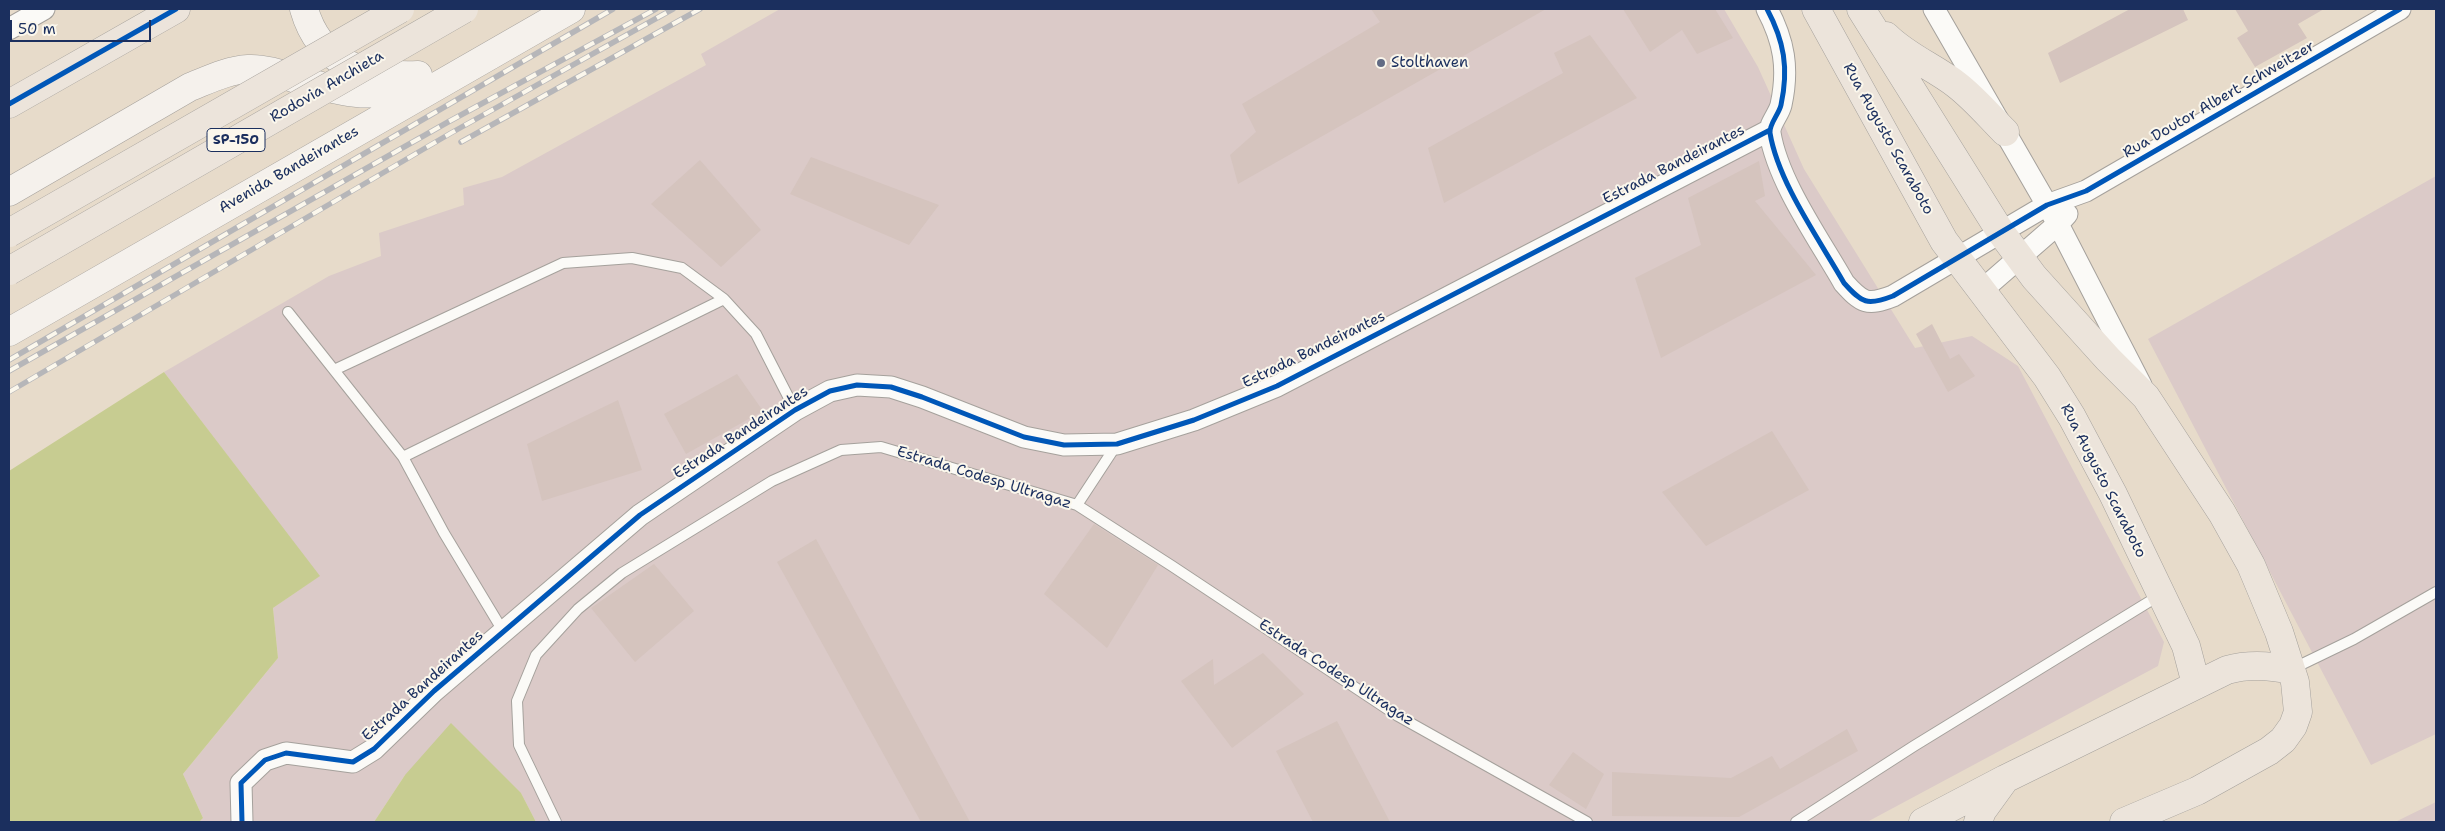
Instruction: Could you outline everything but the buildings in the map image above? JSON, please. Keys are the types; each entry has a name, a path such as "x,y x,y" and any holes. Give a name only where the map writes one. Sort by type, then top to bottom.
{"main road":[{"path":"9,104 176,9"},
{"path":"304,9 310,29 323,48 342,62 372,73 399,76 460,71"},
{"name":"Rodovia Anchieta","path":"9,233 400,9"},
{"name":"Rodovia Anchieta","path":"9,270 464,9"},
{"name":"Avenida Bandeirantes","path":"9,332 460,71 571,9"},
{"name":"Rua Augusto Scaraboto","path":"1816,9 1944,241 1956,260 2047,377 2072,417 2186,646 2196,684"},
{"path":"1863,12 1908,55 1926,64 1957,85 2005,132"},
{"path":"1863,12 2000,232 2091,340 2146,396 2222,512 2252,565 2279,632 2298,699 2298,712 2293,726 2283,740 2198,791 2124,822"},
{"path":"9,192 190,87 218,76 247,69 271,71 347,93 371,94 393,92 460,71"},
{"path":"1923,822 2005,779 2227,670 2247,665 2272,666 2290,670"},
{"path":"1978,822 1982,811 2005,779"}],"street":[{"path":"9,29 44,9"},
{"path":"1767,9 1780,34 1785,71 1781,106 1770,130"},
{"path":"1934,9 2058,224 2146,396"},
{"name":"Rua Doutor Albert Schweitzer","path":"1770,130 1778,165 1844,283 1858,298 1870,303 1893,296 2047,204 2086,191 2400,9"},
{"name":"Estrada Bandeirantes","path":"242,822 241,783 264,760 286,752 353,762 374,750 419,704 640,515 795,410 830,391 857,385 891,387 922,397 1024,437 1064,444 1117,444 1194,420 1276,386 1770,130"},
{"name":"Rua Doutor Albert Schweitzer","path":"1981,291 2058,224 2086,191"}],"lane":[{"path":"334,370 563,263 632,258 682,268 724,299 756,334 795,410"},
{"path":"403,457 724,299"},
{"path":"288,312 403,457 444,533 503,631"},
{"path":"1077,506 1117,444"},
{"name":"Estrada Codesp Ultragaz","path":"556,822 519,745 517,701 536,655 578,610 622,573 772,481 841,450 881,447 1077,506 1172,566 1398,716 1588,822"},
{"path":"2290,670 2354,639 2436,592"},
{"path":"1796,822 1914,746 2160,595"}],"shaded area":[{"name":"Stolthaven","path":"780,9 1724,9 1758,67 1804,169 1915,348 1972,336 2018,366 2164,642 2158,666 1867,822 536,822 521,793 405,775 374,822 199,822 203,818 183,774 278,658 273,608 319,576 164,372 329,276 381,256 379,233 464,205 463,188 502,177 706,65 701,54"},
{"path":"2436,176 2436,734 2371,765 2148,339"},
{"path":"2436,802 2436,822 2395,822"}],"green space":[{"path":"164,372 320,576 273,608 278,658 183,774 203,818 199,822 9,822 9,471"},
{"path":"451,723 521,793 536,822 374,822 405,775"}],"railway":[{"path":"9,360 613,9"},
{"path":"9,371 448,122 656,9"},
{"path":"9,392 451,133 673,9"},
{"path":"461,142 700,9"}],"cycle path":[{"path":"9,104 176,9"},
{"path":"1767,9 1781,44 1785,67 1781,105 1770,130 1774,152 1790,190 1844,283 1861,299 1871,302 1893,296 2047,205 2086,191 2400,9"},
{"path":"242,822 241,783 265,760 286,753 353,762 374,749 434,691 640,515 795,410 830,391 857,385 891,387 922,397 1024,437 1064,445 1117,444 1194,420 1277,386 1770,130"}],"place":[{"name":"Stolthaven","path":"1381,63"}]}
